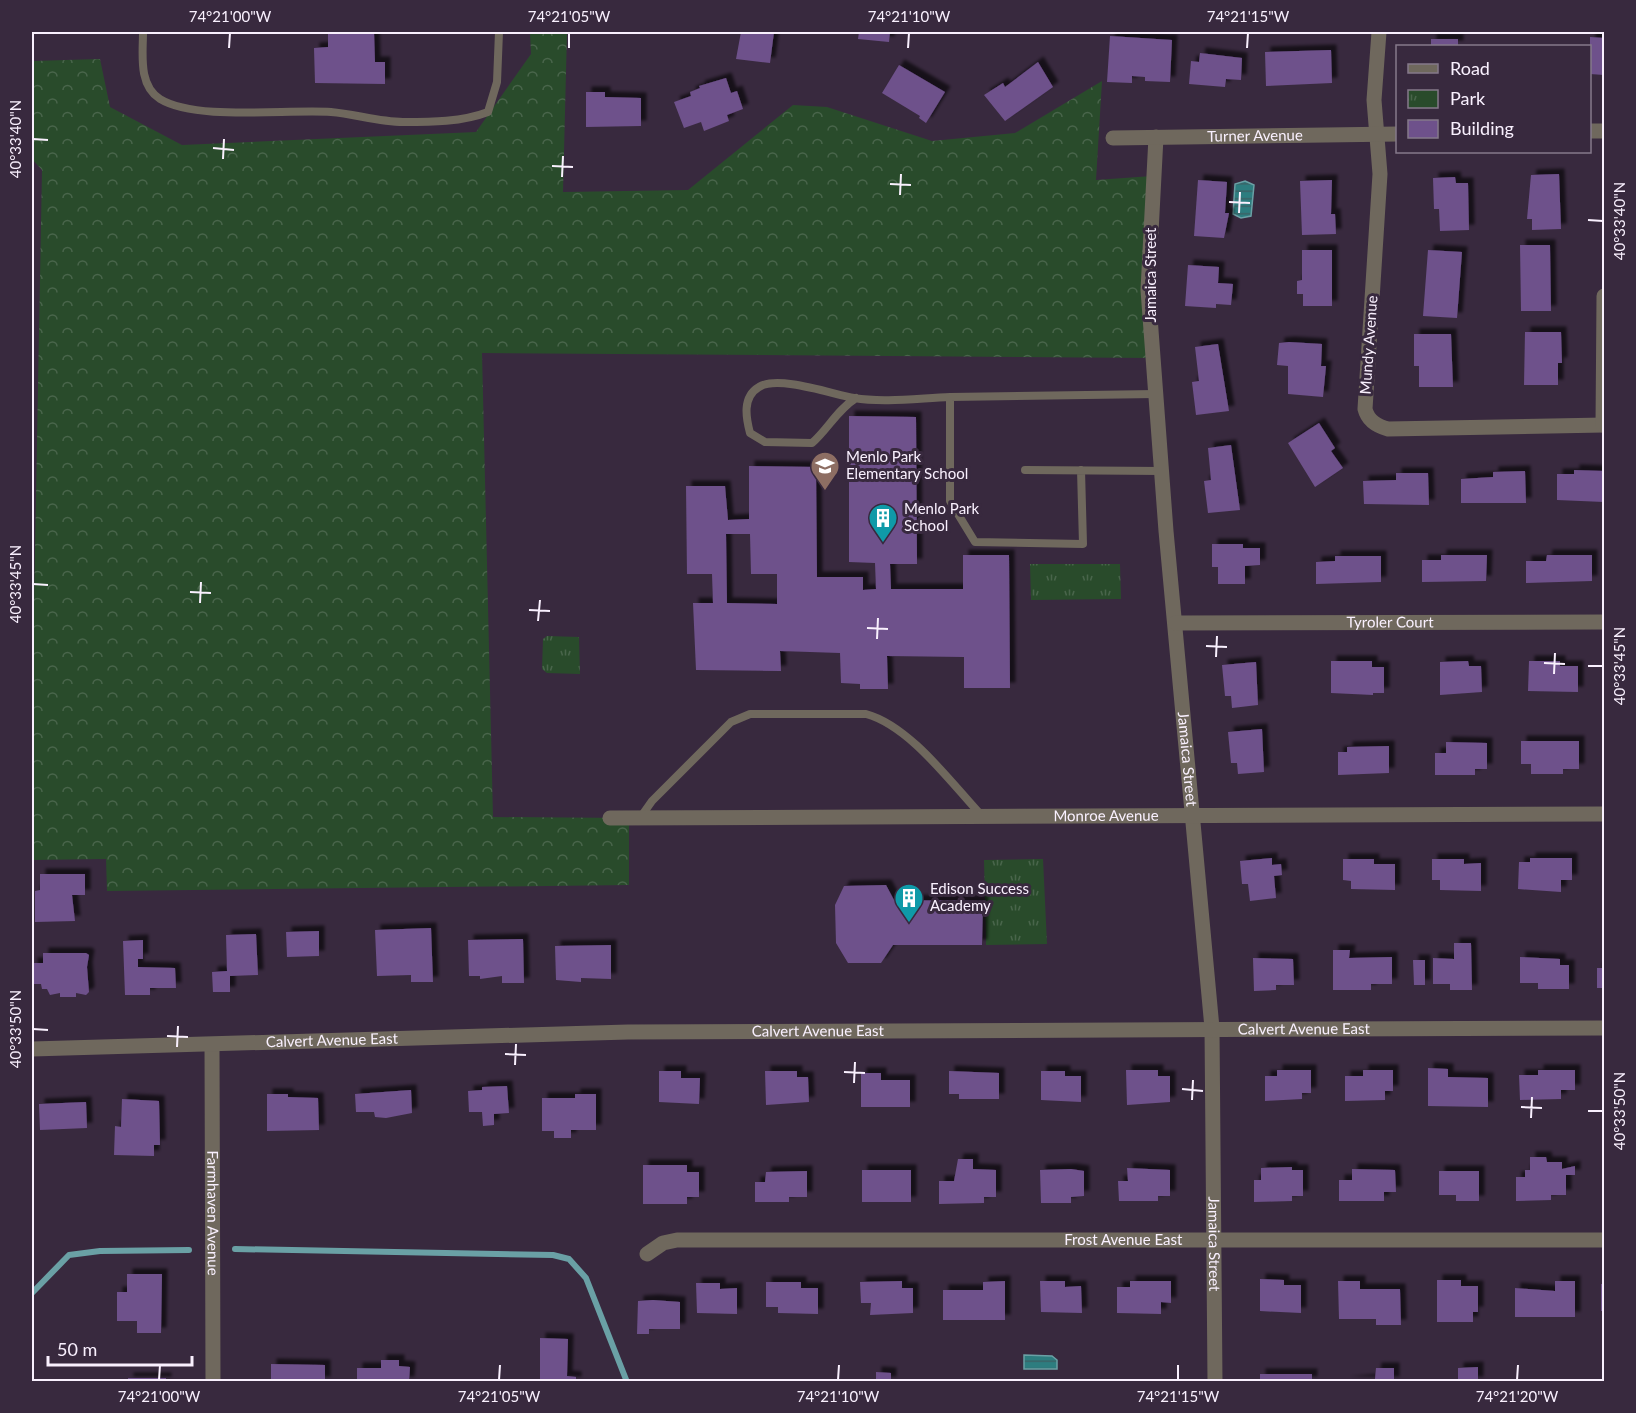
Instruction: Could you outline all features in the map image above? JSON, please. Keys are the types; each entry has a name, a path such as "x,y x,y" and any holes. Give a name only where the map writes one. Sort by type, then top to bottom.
{"street":[{"name":"Mundy Avenue","path":"1379,32 1374,100 1380,174 1365,409 1367,417 1380,427 1388,429 1604,425"},
{"name":"Turner Avenue","path":"1113,138 1396,134"},
{"name":"Jamaica Street","path":"1156,137 1148,265 1162,471 1212,1028 1215,1382"},
{"path":"1604,425 1605,296"},
{"name":"Tyroler Court","path":"1176,623 1605,622"},
{"name":"Monroe Avenue","path":"610,818 1605,814"},
{"name":"Calvert Avenue East","path":"32,1049 628,1032 1605,1028"},
{"name":"Farmhaven Avenue","path":"212,1045 213,1382"},
{"name":"Frost Avenue East","path":"647,1254 663,1243 677,1240 1215,1242 1605,1240"}],"lane":[{"path":"143,32 143,69 146,84 158,98 177,107 209,110 331,112 400,122 446,120 488,112 497,82 499,32"},
{"path":"856,398 840,410 823,433 812,443 765,442 750,433 745,413 749,397 758,387 771,383 856,398 1156,394"},
{"path":"950,397 950,501 975,542 1083,544 1081,470"},
{"path":"1025,470 1162,471"},
{"path":"640,818 652,801 731,722 750,714 866,714 880,718 911,741 982,816"}],"green space":[{"path":"530,32 567,32 563,192 688,190 793,105 827,107 932,141 1015,133 1102,81 1096,180 1152,176 1153,358 482,353 493,817 629,818 629,885 107,891 106,859 32,860 32,713 42,170 32,159 32,61 100,59 110,107 182,145 476,132 531,54"},
{"path":"1030,564 1120,564 1121,599 1031,600"},
{"path":"547,636 579,637 580,674 547,673 542,669 543,639"},
{"path":"1043,859 1047,944 986,945 984,860"}],"shaded area":[{"path":"1245,181 1254,185 1251,216 1241,218 1233,214 1235,184"},
{"path":"1024,1355 1052,1356 1057,1360 1057,1369 1024,1369"}],"building":[{"path":"328,32 374,32 375,62 385,62 385,84 315,83 314,48 328,47"},
{"path":"741,32 774,32 770,63 736,59"},
{"path":"859,32 890,32 889,42 858,39"},
{"path":"1110,36 1172,40 1170,82 1145,81 1145,77 1132,76 1132,83 1107,82"},
{"path":"1590,37 1604,38 1604,75 1591,74"},
{"path":"1431,39 1458,39 1458,45 1431,45"},
{"path":"1331,50 1332,83 1266,86 1265,52"},
{"path":"1200,53 1242,58 1241,80 1226,79 1225,87 1189,84 1191,61 1199,62"},
{"path":"1038,62 1053,87 1005,121 984,95 1003,83 1005,87"},
{"path":"899,65 945,92 926,123 919,118 920,116 882,93"},
{"path":"726,78 731,93 737,91 743,109 727,115 729,121 704,131 701,122 684,128 674,102 691,96 690,92 700,88 699,86"},
{"path":"586,92 605,92 605,97 641,98 641,126 586,127"},
{"path":"1559,174 1561,229 1532,230 1532,219 1527,219 1531,175"},
{"path":"1455,177 1456,183 1468,183 1469,230 1440,231 1439,209 1434,209 1433,178"},
{"path":"1198,180 1227,182 1225,213 1229,213 1224,238 1194,236"},
{"path":"1332,180 1331,214 1335,214 1336,234 1302,235 1300,181"},
{"path":"1520,245 1550,245 1551,311 1521,311"},
{"path":"1302,250 1332,250 1332,306 1303,306 1303,294 1297,294 1297,281 1302,280"},
{"path":"1428,250 1462,252 1457,318 1423,316"},
{"path":"1188,265 1219,267 1218,283 1233,284 1231,305 1216,304 1216,308 1185,306"},
{"path":"1525,332 1561,332 1562,363 1558,363 1558,385 1524,385"},
{"path":"1414,334 1451,334 1453,387 1419,387 1419,366 1414,366"},
{"path":"1279,343 1322,344 1321,366 1326,366 1323,397 1288,394 1288,366 1277,365"},
{"path":"1218,344 1229,411 1196,415 1192,382 1199,381 1195,347"},
{"name":"Menlo Park School","path":"849,416 916,417 917,564 890,564 891,589 963,589 963,555 1009,555 1010,688 964,688 964,657 887,656 888,689 860,689 860,684 841,683 840,653 780,651 781,671 696,670 693,603 713,603 712,574 687,574 686,486 725,486 728,520 749,519 749,466 816,467 817,577 863,577 863,590 876,589 875,563 849,562","holes":["726,534 750,534 751,574 777,574 777,604 727,603"]},
{"path":"1319,423 1335,448 1331,451 1343,468 1315,487 1288,443"},
{"path":"1231,445 1240,510 1208,513 1204,481 1211,480 1208,448"},
{"path":"1574,470 1604,471 1604,502 1557,500 1557,474 1574,474"},
{"path":"1525,471 1526,503 1461,503 1461,479 1493,477 1493,472"},
{"path":"1396,473 1428,473 1429,505 1364,504 1363,481 1396,480"},
{"path":"1212,544 1243,544 1243,548 1260,548 1260,565 1245,566 1245,584 1218,584 1218,567 1212,567"},
{"path":"1441,555 1487,555 1486,581 1422,582 1422,560 1441,560"},
{"path":"1547,555 1592,555 1592,581 1526,583 1526,561 1546,561"},
{"path":"1335,556 1381,556 1381,582 1316,584 1316,562 1335,561"},
{"path":"1331,661 1372,661 1372,667 1384,667 1384,693 1373,693 1373,695 1331,693"},
{"path":"1468,661 1469,666 1481,666 1482,692 1440,695 1440,662"},
{"path":"1529,661 1560,661 1560,666 1578,666 1578,692 1528,691"},
{"path":"1256,662 1258,705 1232,708 1231,696 1225,696 1222,665"},
{"path":"1262,729 1264,772 1238,774 1237,763 1231,763 1228,732"},
{"path":"1521,741 1579,741 1579,769 1563,769 1563,774 1531,774 1531,764 1521,764"},
{"path":"1446,742 1487,743 1487,769 1475,769 1475,775 1435,775 1435,753 1446,753"},
{"path":"1389,746 1389,773 1338,775 1338,752 1347,752 1347,747"},
{"path":"1272,858 1272,865 1281,864 1282,875 1274,876 1276,898 1250,901 1248,884 1242,884 1240,861"},
{"path":"1530,858 1572,858 1572,880 1561,880 1561,892 1518,889 1519,862 1530,862"},
{"path":"1343,859 1374,859 1374,864 1395,864 1395,890 1351,889 1351,881 1343,880"},
{"path":"1432,859 1464,859 1464,864 1481,863 1481,891 1440,890 1440,880 1432,880"},
{"path":"40,874 85,874 85,895 72,895 75,921 35,922 35,891 40,890"},
{"name":"Edison Success Academy","path":"886,885 894,900 983,901 982,945 893,945 881,963 848,963 836,943 835,905 844,886"},
{"path":"431,928 433,982 411,982 411,975 377,976 375,930"},
{"path":"319,931 319,956 287,957 286,932"},
{"path":"256,934 258,975 230,976 230,992 213,992 212,972 227,971 226,935"},
{"path":"523,939 524,983 502,983 502,976 480,979 480,976 469,976 468,940"},
{"path":"143,940 143,959 138,959 138,967 175,968 176,988 150,988 150,995 125,995 123,941"},
{"path":"1454,943 1471,943 1472,990 1450,990 1450,984 1433,984 1433,958 1454,959"},
{"path":"611,945 611,979 581,978 581,982 556,980 555,946"},
{"path":"1333,950 1350,950 1349,958 1392,957 1392,984 1371,984 1371,990 1333,990"},
{"path":"43,953 86,953 89,955 87,967 89,992 86,995 76,993 76,997 60,997 60,993 50,995 47,989 42,989 41,984 33,984 32,963 43,963"},
{"path":"1520,957 1560,959 1560,965 1569,965 1569,989 1538,989 1538,983 1520,983"},
{"path":"1253,958 1293,959 1294,985 1276,985 1276,990 1254,991"},
{"path":"1413,960 1425,960 1425,985 1414,985"},
{"path":"1597,968 1604,968 1604,988 1597,988"},
{"path":"1428,1068 1448,1069 1448,1077 1488,1078 1488,1107 1428,1106"},
{"path":"1126,1070 1158,1070 1158,1076 1170,1076 1170,1102 1127,1105"},
{"path":"1277,1070 1311,1070 1311,1093 1302,1093 1302,1099 1265,1101 1265,1076 1277,1076"},
{"path":"1363,1070 1393,1070 1393,1091 1385,1091 1385,1100 1345,1101 1345,1076 1363,1076"},
{"path":"1538,1070 1575,1070 1575,1090 1561,1090 1561,1099 1520,1100 1519,1075 1538,1075"},
{"path":"659,1071 681,1071 681,1078 700,1078 699,1104 659,1102"},
{"path":"765,1071 797,1071 797,1077 808,1077 809,1102 766,1105"},
{"path":"949,1071 999,1073 999,1099 959,1099 959,1094 949,1094"},
{"path":"1041,1071 1065,1071 1065,1076 1081,1076 1081,1102 1041,1100"},
{"path":"861,1073 881,1073 881,1080 910,1080 910,1107 861,1107"},
{"path":"507,1086 509,1113 494,1114 494,1125 483,1126 482,1112 469,1112 468,1091 482,1090 482,1087"},
{"path":"411,1090 412,1113 386,1118 375,1117 374,1112 356,1112 355,1094"},
{"path":"267,1094 318,1098 319,1130 267,1131"},
{"path":"575,1094 596,1094 596,1130 571,1130 571,1138 554,1138 554,1131 542,1131 542,1098 575,1098"},
{"path":"122,1099 159,1101 160,1145 154,1145 154,1156 114,1155 115,1126 121,1127"},
{"path":"86,1102 87,1128 40,1130 39,1104"},
{"path":"1530,1157 1546,1157 1547,1162 1562,1162 1562,1169 1575,1166 1575,1175 1566,1175 1566,1195 1551,1195 1551,1200 1516,1201 1516,1177 1525,1177 1525,1170 1530,1170"},
{"path":"958,1159 973,1159 973,1169 996,1170 996,1197 984,1197 984,1203 939,1204 939,1181 954,1181"},
{"path":"643,1165 687,1165 687,1172 699,1172 699,1197 687,1197 687,1204 643,1204"},
{"path":"1292,1167 1292,1170 1303,1170 1303,1196 1292,1196 1292,1201 1254,1202 1254,1180 1261,1180 1261,1168"},
{"path":"1127,1168 1170,1170 1170,1196 1158,1196 1158,1201 1119,1201 1118,1181 1128,1181"},
{"path":"1352,1169 1395,1170 1396,1192 1384,1192 1384,1201 1339,1201 1339,1180 1352,1180"},
{"path":"862,1170 911,1170 911,1202 862,1202"},
{"path":"1040,1170 1084,1171 1084,1196 1071,1197 1071,1203 1041,1203"},
{"path":"807,1171 807,1197 789,1197 789,1202 755,1202 755,1182 765,1182 766,1172"},
{"path":"1439,1171 1479,1171 1479,1201 1456,1201 1456,1195 1439,1195"},
{"path":"127,1274 162,1274 161,1333 137,1333 137,1321 117,1321 117,1292 127,1292"},
{"path":"1260,1279 1284,1280 1284,1285 1301,1285 1301,1313 1260,1311"},
{"path":"1437,1280 1461,1280 1461,1286 1478,1286 1478,1312 1473,1312 1473,1322 1437,1322"},
{"path":"902,1281 902,1288 913,1288 913,1313 870,1315 871,1303 861,1303 860,1282"},
{"path":"1005,1281 1005,1320 943,1320 943,1290 983,1290 983,1282"},
{"path":"1040,1281 1065,1281 1065,1287 1081,1286 1082,1313 1041,1312"},
{"path":"1130,1281 1171,1281 1171,1303 1161,1302 1161,1314 1117,1313 1117,1287 1130,1287"},
{"path":"1338,1281 1360,1281 1360,1289 1400,1289 1401,1325 1376,1325 1376,1319 1339,1319"},
{"path":"1555,1281 1575,1281 1575,1317 1515,1317 1515,1288 1555,1291"},
{"path":"766,1282 801,1282 801,1288 818,1288 818,1314 778,1313 778,1307 766,1307"},
{"path":"696,1283 720,1283 720,1289 737,1288 737,1314 697,1313"},
{"path":"1601,1284 1604,1284 1604,1311 1601,1311"},
{"path":"638,1301 680,1302 680,1329 649,1329 649,1334 637,1334"},
{"path":"540,1338 568,1339 567,1376 576,1377 576,1382 540,1382"},
{"path":"381,1360 399,1360 399,1366 410,1367 409,1382 357,1382 357,1368 381,1368"},
{"path":"271,1364 325,1365 325,1382 271,1382"},
{"path":"1478,1367 1478,1382 1458,1382 1458,1368"},
{"path":"1376,1368 1394,1368 1394,1382 1344,1382 1375,1379"},
{"path":"876,1372 891,1373 891,1382 876,1382"},
{"path":"1260,1374 1312,1374 1312,1382 1260,1382"},
{"path":"128,1378 166,1378 166,1382 128,1382"}],"waterway":[{"path":"235,1249 553,1255 569,1259 586,1278 627,1382"},
{"path":"32,1293 69,1255 100,1251 189,1250"}],"place":[{"name":"Menlo Park Elementary School","path":"825,492"},
{"name":"Menlo Park School","path":"883,544"},
{"name":"Edison Success Academy","path":"909,924"}]}
